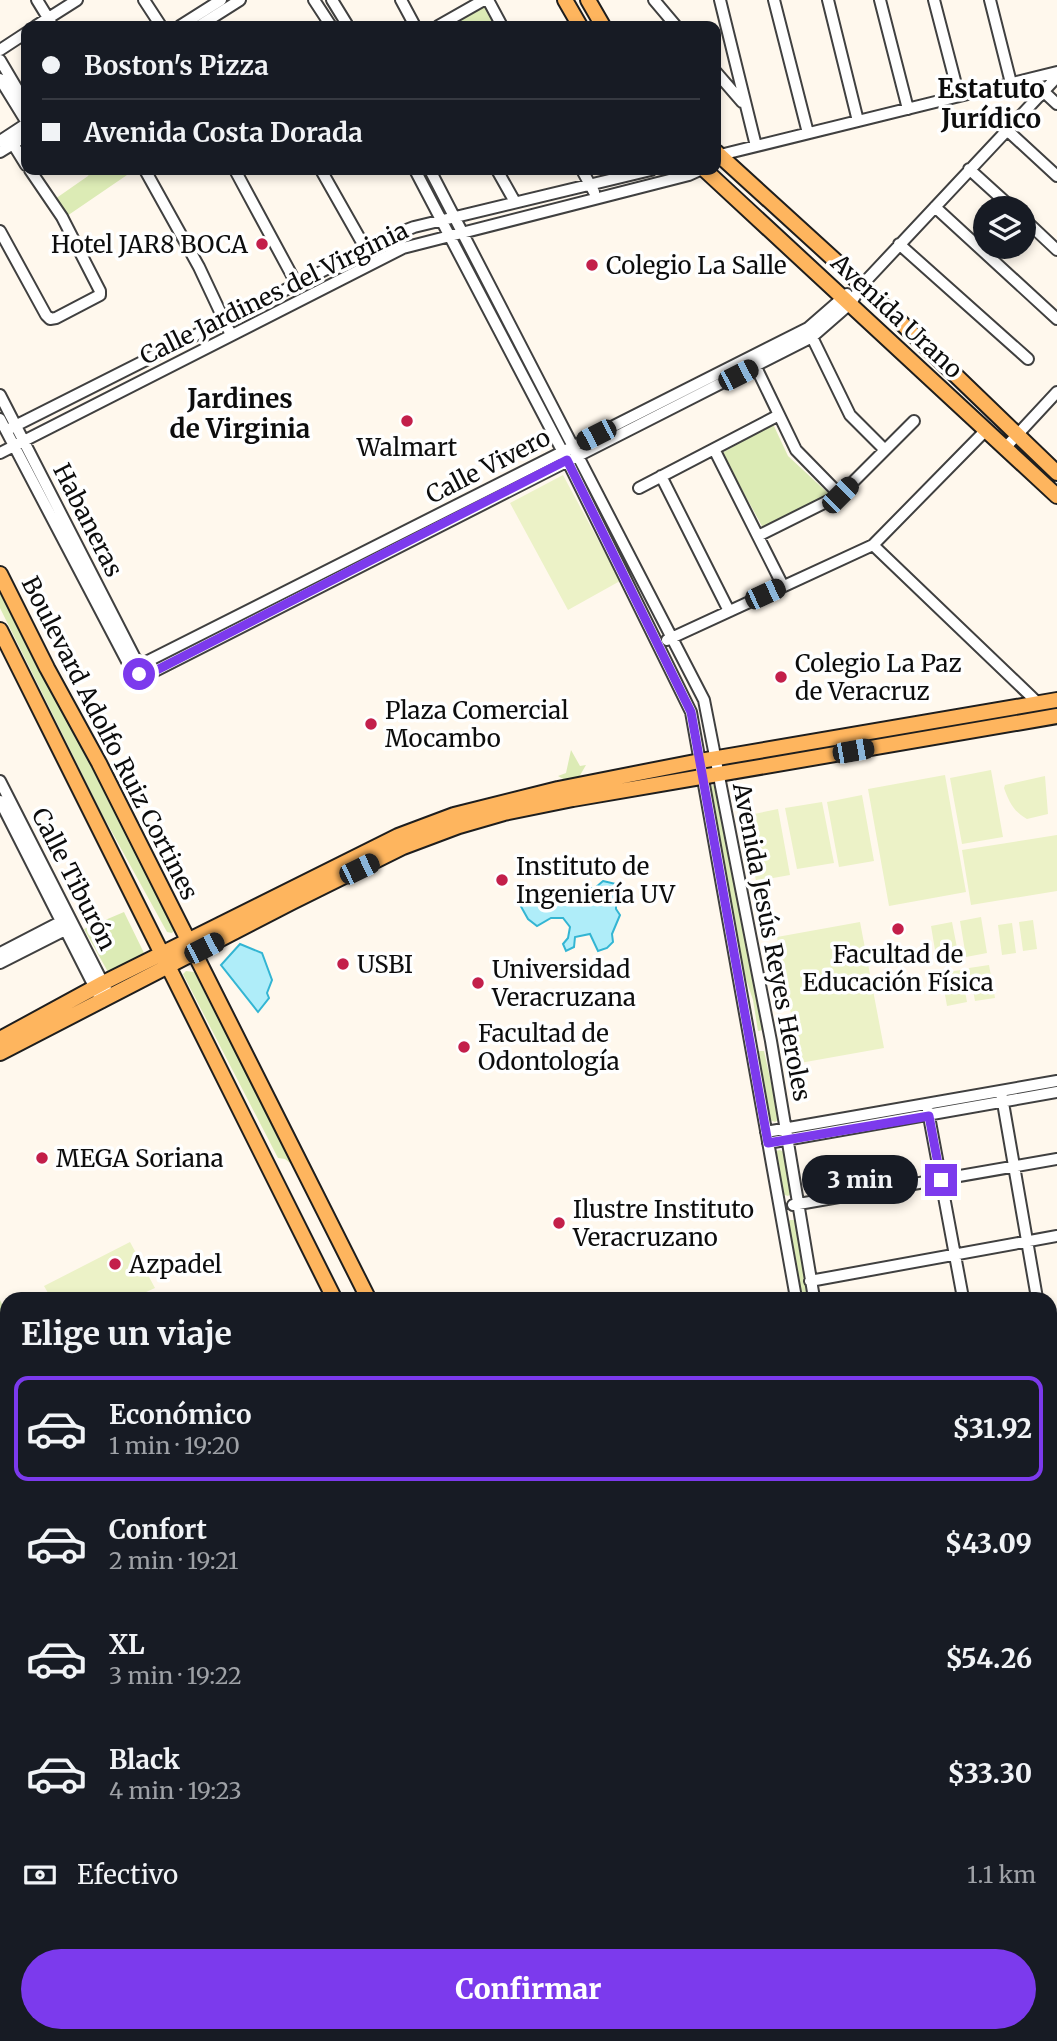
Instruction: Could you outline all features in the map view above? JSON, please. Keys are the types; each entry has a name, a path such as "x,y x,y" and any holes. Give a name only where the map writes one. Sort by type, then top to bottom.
{"main road":[{"path":"565,0 577,21"},
{"path":"588,0 600,21"},
{"name":"Avenida Urano","path":"721,159 862,285 1017,436 1056,469"},
{"name":"Avenida Urano","path":"709,175 847,299 1057,496"},
{"path":"770,229 784,214"},
{"name":"Boulevard Adolfo Ruiz Cortines","path":"0,575 192,946 365,1292"},
{"name":"Boulevard Adolfo Ruiz Cortines","path":"0,630 331,1292"},
{"path":"0,1053 106,1000 192,946 400,841 571,793 1057,700"},
{"path":"717,766 1057,716"},
{"path":"0,1039 99,986 166,960"}],"street":[{"path":"37,0 50,21"},
{"path":"52,21 77,0"},
{"path":"144,0 158,21"},
{"path":"188,21 220,0"},
{"path":"207,21 240,0"},
{"path":"314,0 328,21"},
{"path":"332,0 345,21"},
{"path":"401,0 412,21"},
{"path":"447,21 486,0 499,21"},
{"path":"654,0 672,21"},
{"path":"720,0 756,146"},
{"path":"774,0 808,133"},
{"path":"828,0 858,121"},
{"path":"880,0 908,109"},
{"path":"934,0 959,96"},
{"path":"990,0 1011,83"},
{"path":"0,50 21,36"},
{"path":"0,60 21,96"},
{"path":"721,154 1057,74"},
{"name":"Calle Vivero","path":"139,669 146,663 211,636 810,333 862,285 1057,74"},
{"path":"721,78 744,105"},
{"path":"0,79 21,115"},
{"path":"1043,91 1057,104"},
{"path":"0,141 21,126"},
{"path":"1007,130 1057,176"},
{"path":"0,152 21,138"},
{"path":"13,144 21,156"},
{"path":"969,169 999,196"},
{"path":"0,232 50,319 100,295 76,242 33,175"},
{"path":"148,175 199,267 231,335"},
{"path":"238,175 296,283"},
{"path":"324,175 372,263"},
{"path":"418,175 502,335 570,453"},
{"path":"433,175 514,329 570,453"},
{"path":"500,175 515,202"},
{"path":"585,175 598,199"},
{"name":"Calle Jardines del Virginia","path":"7,430 396,233 632,175"},
{"name":"Calle Jardines del Virginia","path":"0,453 403,248 690,175"},
{"path":"935,206 1057,319"},
{"path":"1036,230 1057,250"},
{"path":"900,244 1028,359"},
{"path":"502,335 514,329"},
{"path":"810,333 850,415 885,450"},
{"path":"753,361 796,450 840,495"},
{"path":"1005,449 1057,392"},
{"name":"Habaneras","path":"0,395 7,430"},
{"path":"639,488 779,415"},
{"name":"Habaneras","path":"0,419 19,444 139,669"},
{"path":"758,536 840,495 914,421"},
{"path":"658,644 873,545 986,430"},
{"path":"714,449 783,586"},
{"name":"Avenida Jesús Reyes Heroles","path":"570,453 673,638 704,700 771,1041 813,1292"},
{"name":"Avenida Jesús Reyes Heroles","path":"570,453 688,703 795,1292"},
{"path":"661,476 729,611"},
{"path":"873,545 1038,703"},
{"name":"Calle Tiburón","path":"0,781 27,844 106,1000"},
{"name":"Calle Tiburón","path":"0,801 27,844"},
{"path":"0,953 67,924"},
{"path":"0,963 67,924"},
{"path":"1002,1097 1057,1081"},
{"path":"767,1138 1002,1097 1057,1092"},
{"path":"1002,1097 1036,1292"},
{"path":"928,1110 963,1292"},
{"path":"780,1207 1057,1159"},
{"path":"810,1281 1057,1236"}],"green space":[{"path":"484,6 493,21 457,21"},
{"path":"127,175 67,216 55,199 88,176"},
{"path":"773,424 788,456 830,495 763,528 722,453"},
{"path":"563,475 620,581 568,610 510,503"},
{"path":"0,587 23,637 176,928 172,933 167,932 102,814 0,608"},
{"path":"1057,705 1057,710 728,767 727,764"},
{"path":"571,750 580,766 586,765 579,777 565,780 558,776 566,773"},
{"path":"991,770 1003,837 962,844 950,778"},
{"path":"945,775 966,892 889,906 868,789"},
{"path":"1045,776 1048,814 1027,819 1012,806 1005,785"},
{"path":"711,785 716,786 763,1030 758,1031 753,1000 742,967"},
{"path":"862,795 874,861 839,867 827,802"},
{"path":"822,802 834,863 797,869 785,808"},
{"path":"778,809 790,875 756,881 744,816"},
{"path":"1057,835 1057,891 971,905 962,850"},
{"path":"124,912 144,953 108,972 84,929"},
{"path":"981,917 987,953 966,957 960,921"},
{"path":"1033,920 1037,949 1023,951 1019,922"},
{"path":"860,922 884,1048 800,1063 777,937"},
{"path":"952,922 959,958 937,962 931,926"},
{"path":"1012,923 1016,953 1002,955 998,925"},
{"path":"989,965 995,998 975,1001 969,968"},
{"path":"961,970 967,1002 947,1006 941,973"},
{"path":"186,971 194,972 294,1166 285,1159 278,1158 183,974"},
{"path":"758,1051 764,1051 779,1119 775,1122 770,1120"},
{"path":"776,1151 785,1153 792,1193 788,1196 782,1194"},
{"path":"796,1220 811,1292 800,1292 787,1223"},
{"name":"Azpadel","path":"130,1242 155,1288 146,1292 48,1292 44,1286"}],"water":[{"path":"603,881 616,884 616,909 620,915 612,934 613,942 598,951 590,934 575,937 574,947 566,951 563,944 568,938 570,927 563,918 551,918 537,926 528,919 519,903 527,899 567,898 578,888 595,888"},
{"path":"240,944 262,953 272,980 267,993 269,998 258,1012 221,965"}],"place":[{"name":"Hotel JAR8 BOCA","path":"262,244"},
{"name":"Colegio La Salle","path":"592,265"},
{"name":"Walmart","path":"407,421"},
{"name":"Colegio La Paz de Veracruz","path":"781,677"},
{"name":"Plaza Comercial Mocambo","path":"371,724"},
{"name":"Instituto de Ingeniería UV","path":"502,880"},
{"name":"Facultad de Educación Física","path":"898,929"},
{"name":"USBI","path":"343,964"},
{"name":"Universidad Veracruzana","path":"478,983"},
{"name":"Facultad de Odontología","path":"464,1047"},
{"name":"MEGA Soriana","path":"42,1158"},
{"name":"Ilustre Instituto Veracruzano","path":"559,1223"},
{"name":"Azpadel","path":"115,1264"}],"district":[{"name":"Estatuto Jurídico","path":"991,103"},
{"name":"Jardines de Virginia","path":"240,413"}],"route":[{"path":"139,674 149,674 567,460 691,712 768,1143 929,1116 941,1180"}]}
